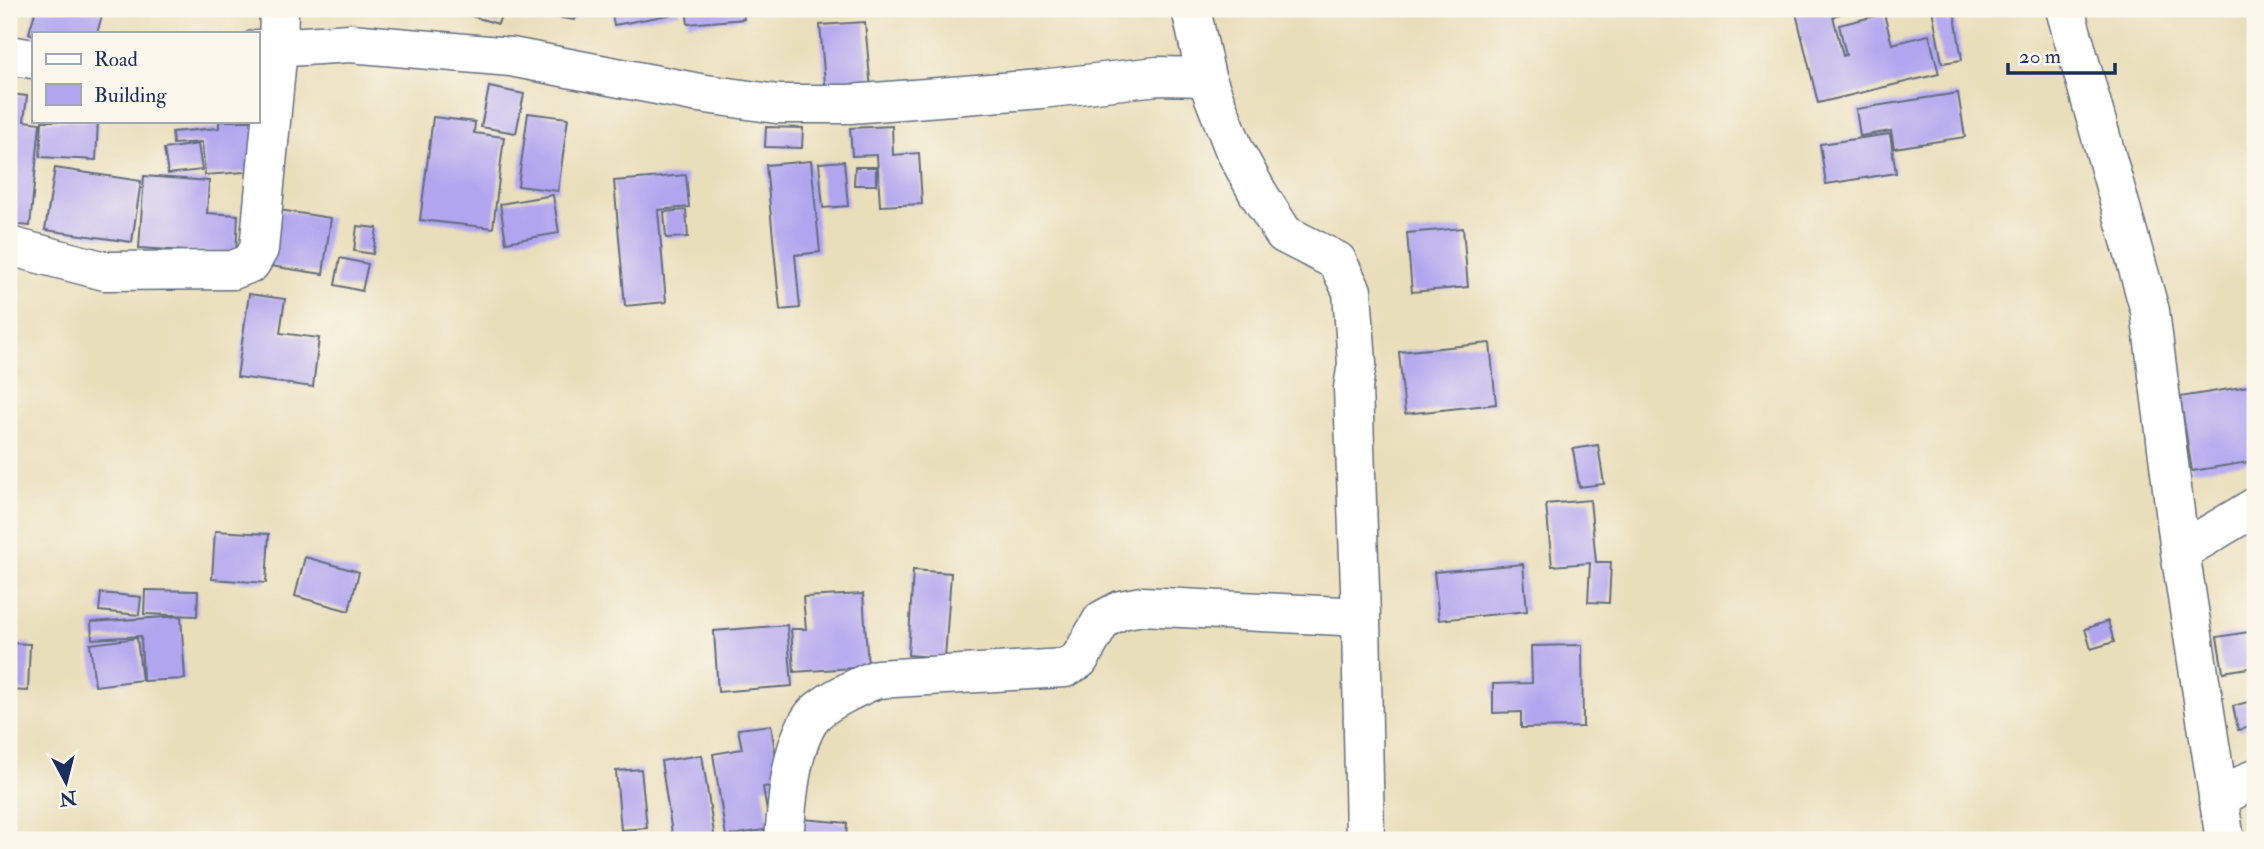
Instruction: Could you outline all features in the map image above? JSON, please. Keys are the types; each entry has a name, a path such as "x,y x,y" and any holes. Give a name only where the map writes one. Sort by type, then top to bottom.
{"street":[{"path":"9,246 105,271 233,270 251,263 259,250 268,48 279,9"},
{"path":"1191,9 1206,77 1234,149 1258,194 1284,234 1338,261 1352,291 1357,364 1353,388 1365,840"},
{"path":"2065,9 2150,311 2180,552 2225,840"},
{"path":"268,48 350,43 511,57 699,93 776,104 850,104 1041,89 1158,76 1206,77"},
{"path":"9,55 32,59"},
{"path":"2180,552 2255,506"},
{"path":"784,840 797,749 812,715 855,687 877,679 1065,668 1079,660 1102,620 1121,610 1142,606 1361,617"},
{"path":"2218,799 2255,778"}],"building":[{"path":"36,9 104,9 97,32 29,33"},
{"path":"448,9 503,9 498,24"},
{"path":"523,9 577,9 575,20 523,12"},
{"path":"611,9 679,9 680,13 614,25"},
{"path":"686,9 743,9 744,19 688,24"},
{"path":"1795,9 1859,9 1833,16 1843,56 1846,55 1839,25 1884,14 1892,44 1929,35 1939,74 1818,103"},
{"path":"1932,9 1954,9 1962,60 1942,63"},
{"path":"865,22 871,91 826,95 820,25"},
{"path":"489,87 524,94 516,133 481,127"},
{"path":"1958,93 1965,137 1894,148 1891,131 1860,136 1856,109"},
{"path":"9,94 27,96 24,121 40,123 30,226 9,224"},
{"path":"528,113 568,118 558,191 518,186"},
{"path":"433,117 475,122 474,133 504,137 493,228 420,220"},
{"path":"42,122 98,122 96,160 40,157"},
{"path":"219,122 257,122 258,171 205,175 202,142 173,144 172,132 219,128"},
{"path":"892,126 893,155 919,153 922,204 880,206 877,155 852,156 850,128"},
{"path":"766,127 803,128 802,148 765,147"},
{"path":"1890,134 1896,173 1826,184 1820,144"},
{"path":"198,144 202,170 168,174 164,149"},
{"path":"811,161 820,252 795,255 800,308 780,310 766,165"},
{"path":"844,161 848,206 823,208 819,163"},
{"path":"855,167 876,167 876,185 854,185"},
{"path":"55,168 141,181 132,242 45,230"},
{"path":"686,175 689,207 658,210 666,302 625,306 614,181"},
{"path":"144,176 209,181 207,213 238,215 236,254 139,248"},
{"path":"553,195 559,233 506,242 500,204"},
{"path":"279,210 331,218 323,274 270,266"},
{"path":"686,210 688,237 666,238 664,212"},
{"path":"357,226 377,228 373,254 354,251"},
{"path":"1463,228 1468,287 1412,292 1407,233"},
{"path":"340,258 368,264 362,291 335,285"},
{"path":"249,294 285,299 280,333 319,338 313,387 237,377"},
{"path":"1490,343 1496,404 1405,414 1399,352"},
{"path":"2255,385 2255,461 2192,471 2180,397"},
{"path":"1598,445 1604,484 1579,487 1573,449"},
{"path":"1590,500 1596,562 1611,562 1609,603 1588,602 1590,563 1552,566 1546,504"},
{"path":"215,531 269,534 266,583 212,579"},
{"path":"305,557 359,572 349,611 295,596"},
{"path":"1523,564 1527,611 1439,620 1434,572"},
{"path":"913,570 951,573 945,658 908,655"},
{"path":"145,590 198,591 197,616 144,614"},
{"path":"101,593 141,597 139,615 99,611"},
{"path":"863,594 868,667 794,672 791,629 806,629 803,597"},
{"path":"181,616 185,679 143,681 141,636 92,639 91,622"},
{"path":"2108,621 2114,642 2091,649 2085,629"},
{"path":"787,625 792,686 718,692 714,631"},
{"path":"2255,631 2255,667 2223,672 2217,637"},
{"path":"137,638 142,680 95,686 90,644"},
{"path":"9,643 30,644 28,691 9,690"},
{"path":"1582,645 1583,727 1521,728 1521,712 1493,713 1493,684 1532,683 1531,646"},
{"path":"2255,700 2255,726 2238,730 2233,706"},
{"path":"771,725 780,785 763,787 770,829 726,836 713,754 742,749 738,729"},
{"path":"702,755 715,840 673,840 661,761"},
{"path":"641,769 647,828 621,830 616,771"},
{"path":"803,819 847,823 846,840 801,840"}]}
